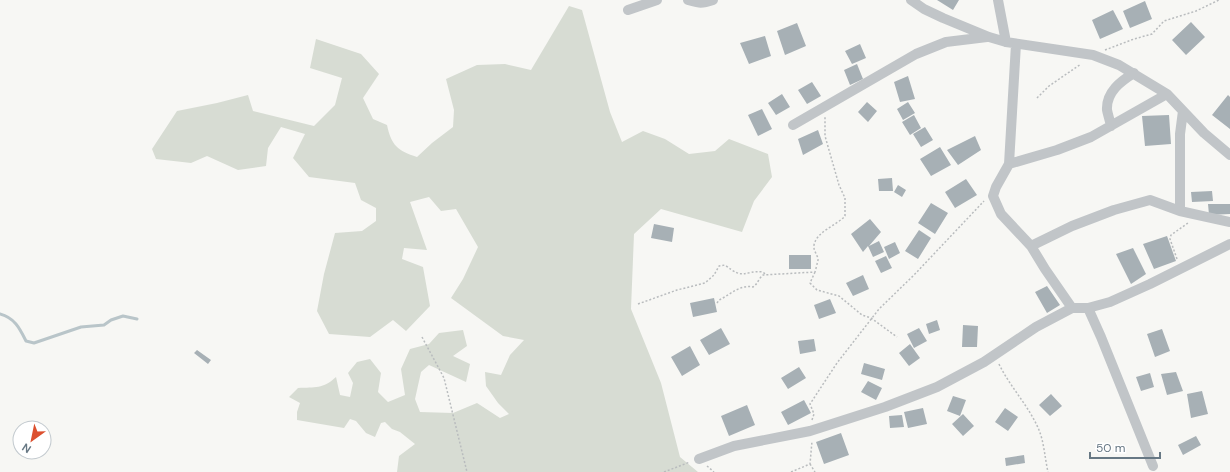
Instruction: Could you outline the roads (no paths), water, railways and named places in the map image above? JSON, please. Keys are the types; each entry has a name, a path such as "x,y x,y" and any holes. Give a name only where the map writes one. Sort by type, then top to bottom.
{"street":[{"path":"628,10 657,0"},
{"path":"688,0 703,4 713,0"},
{"path":"910,0 943,18 989,37 1011,43 1093,55 1119,65 1167,94 1204,133 1230,155"},
{"path":"998,0 1011,43 1009,164 998,183 993,196 1001,214 1031,246 1072,308"},
{"path":"793,125 916,54 946,42 989,37"},
{"path":"1111,126 1107,110 1109,99 1121,81 1134,73"},
{"path":"1009,164 1057,150 1091,137 1167,94"},
{"path":"1180,211 1180,134 1183,111"},
{"path":"1031,246 1072,226 1114,210 1150,200 1180,211 1230,222"},
{"path":"699,459 734,446 810,430 885,407 937,387 994,356 1036,327 1072,308 1088,308 1110,302 1230,244"},
{"path":"1088,308 1153,466"}],"waterway":[{"path":"0,314 10,318 13,321 19,328 26,341 34,343 81,327 104,325 111,320 123,316 137,319"}]}
